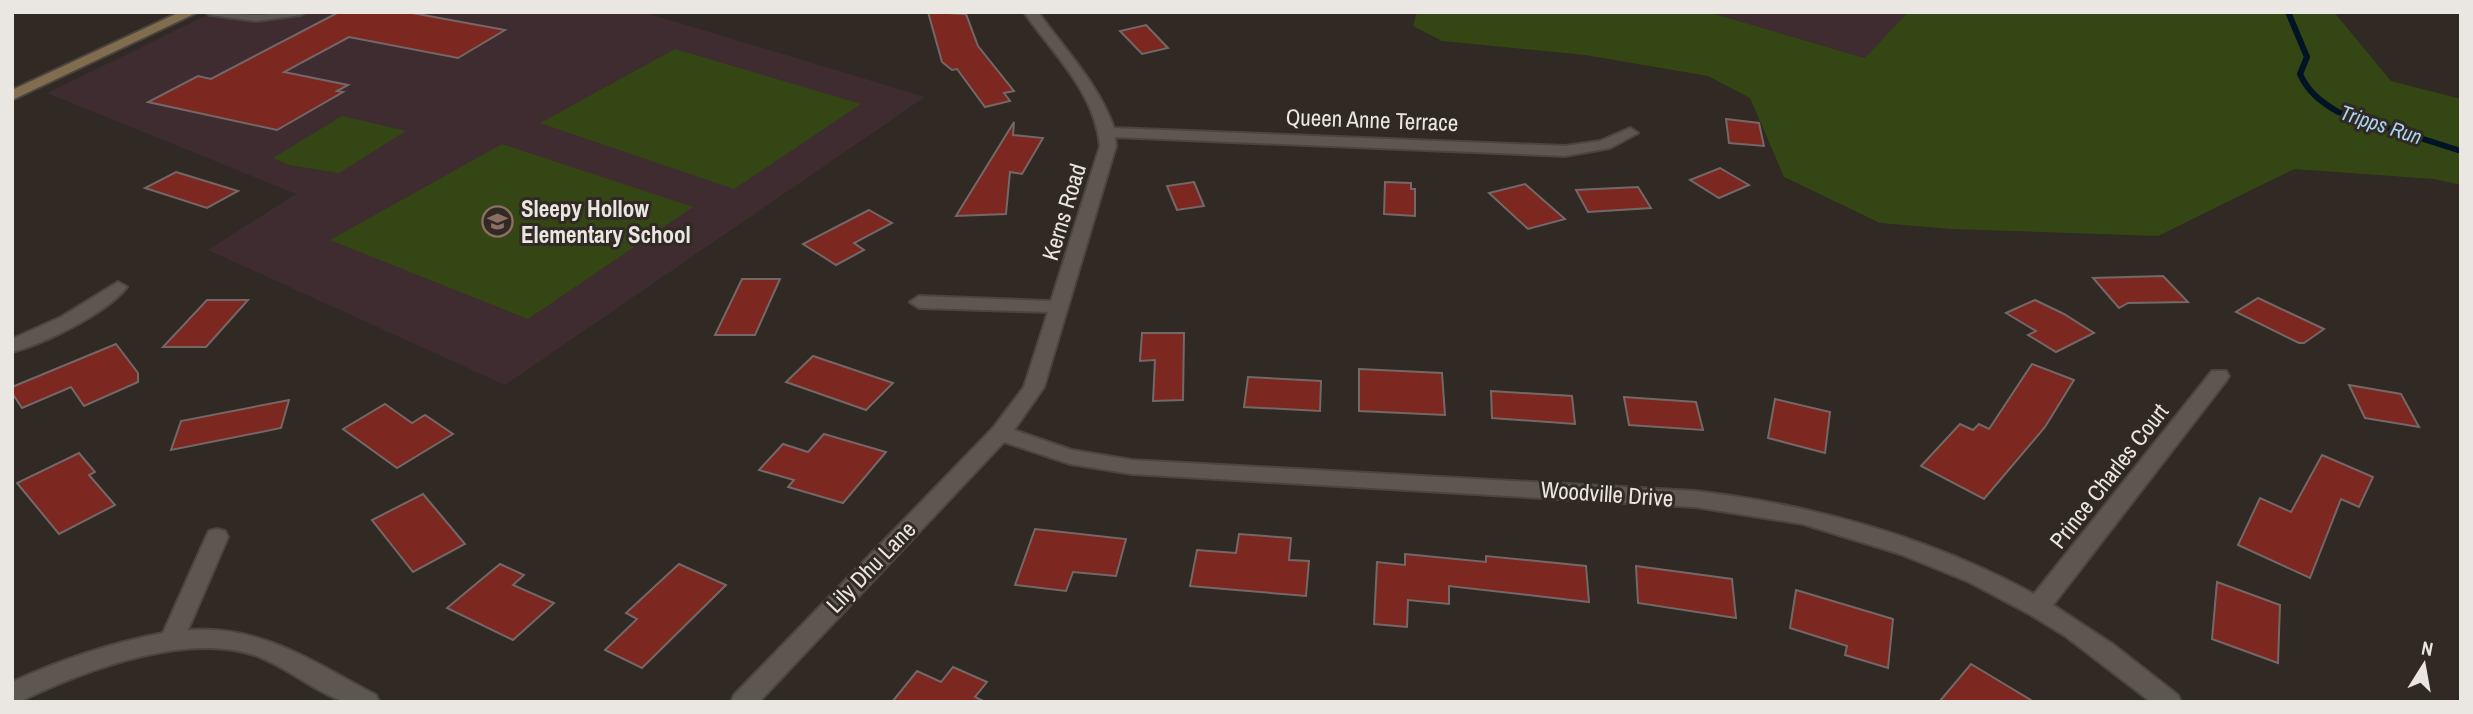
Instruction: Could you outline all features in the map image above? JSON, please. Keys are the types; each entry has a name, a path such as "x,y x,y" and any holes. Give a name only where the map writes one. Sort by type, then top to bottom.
{"main road":[{"path":"12,96 191,12"}],"street":[{"path":"1031,12 1097,102 1109,131"},
{"name":"Queen Anne Terrace","path":"1109,131 1564,151 1604,145 1630,133"},
{"name":"Kerns Road","path":"1000,433 1034,387 1108,146 1109,131"},
{"path":"12,346 96,305 118,287"},
{"path":"919,302 1059,307"},
{"name":"Prince Charles Court","path":"2038,607 2219,376"},
{"name":"Woodville Drive","path":"1000,433 1070,457 1132,467 1695,499 1769,509 1819,520 1893,544 1964,572 2038,607 2093,643 2169,702"},
{"name":"Lily Dhu Lane","path":"743,702 1000,433"},
{"path":"171,643 217,537"},
{"path":"12,694 96,659 171,643 206,639 239,641 262,648 367,702"}],"lane":[{"path":"210,12 257,18 301,12"}],"shaded area":[{"name":"Sleepy Hollow Elementary School","path":"213,12 643,12 925,97 505,385 208,250 296,194 47,93"},
{"path":"1708,12 1908,12 1866,58"}],"green space":[{"path":"1417,12 1708,12 1865,58 1908,12 2334,12 2391,81 2461,99 2461,185 2434,179 2294,169 2158,236 1951,229 1880,223 1784,177 1750,98 1708,76 1585,55 1442,41 1413,26"},
{"path":"675,49 861,104 734,189 540,123"},
{"path":"342,116 406,131 339,173 289,165 273,158"},
{"path":"502,144 693,207 528,319 330,240"}],"building":[{"path":"339,12 407,12 505,30 458,58 349,37 284,72 348,85 337,91 343,92 277,130 148,102 198,76 211,79"},
{"path":"928,12 966,14 978,46 1014,91 1004,93 1010,101 985,107 957,69 952,70 942,62"},
{"path":"1146,25 1168,48 1142,54 1120,31"},
{"path":"1726,119 1759,123 1764,146 1729,143"},
{"path":"1014,122 1013,135 1043,138 1022,174 1010,172 1006,214 956,216"},
{"path":"1720,168 1749,185 1719,198 1690,180"},
{"path":"176,172 238,191 207,208 145,188"},
{"path":"1194,182 1204,206 1177,210 1167,186"},
{"path":"1385,182 1411,183 1411,189 1415,189 1415,216 1384,214"},
{"path":"1525,184 1565,219 1528,229 1489,193"},
{"path":"1638,187 1651,208 1588,212 1576,190"},
{"path":"869,210 892,223 854,243 864,250 836,265 803,244"},
{"path":"2163,276 2188,302 2128,303 2119,308 2093,278"},
{"path":"742,279 780,279 755,335 715,335"},
{"path":"2258,298 2324,329 2304,343 2299,343 2236,312"},
{"path":"207,300 248,300 206,347 163,347"},
{"path":"2035,300 2094,333 2056,352 2028,335 2036,331 2006,313"},
{"path":"1142,333 1184,333 1183,400 1153,401 1155,360 1140,361"},
{"path":"116,344 138,373 138,382 84,406 71,387 22,408 12,393 12,387"},
{"path":"813,356 893,383 866,410 786,382"},
{"path":"2032,364 2074,380 2045,427 1984,499 1921,466 1960,424 1973,430 1979,424 1989,429"},
{"path":"1359,369 1442,373 1445,415 1359,411"},
{"path":"1248,377 1321,381 1320,411 1244,407"},
{"path":"2349,385 2401,394 2419,427 2365,418"},
{"path":"1491,391 1572,396 1575,424 1492,418"},
{"path":"1624,397 1696,402 1703,430 1629,425"},
{"path":"1775,399 1830,412 1825,453 1768,438"},
{"path":"289,400 281,428 171,450 181,421"},
{"path":"385,404 412,423 425,415 453,434 397,468 343,429"},
{"path":"824,434 886,452 843,503 788,487 794,480 759,470 783,444 808,452"},
{"path":"79,453 95,472 89,475 115,505 59,534 17,483"},
{"path":"2322,455 2373,477 2359,507 2341,499 2310,578 2238,545 2260,498 2291,512"},
{"path":"423,494 465,544 413,572 372,520"},
{"path":"1035,529 1126,539 1116,576 1073,572 1066,591 1015,585"},
{"path":"1239,534 1291,538 1289,560 1309,561 1306,596 1190,586 1197,550 1236,553"},
{"path":"1405,554 1486,562 1486,556 1586,566 1589,602 1449,586 1449,604 1408,600 1407,627 1374,624 1377,562 1405,565"},
{"path":"500,564 524,575 513,585 554,603 513,640 447,608"},
{"path":"679,564 726,585 642,668 605,650 637,619 626,613"},
{"path":"1636,566 1732,579 1736,618 1638,603"},
{"path":"2217,582 2280,605 2278,663 2212,639"},
{"path":"1796,590 1893,619 1888,668 1845,655 1847,646 1790,628"},
{"path":"1971,664 2034,702 1939,702"},
{"path":"953,667 987,682 975,697 985,702 892,702 917,671 941,682"}],"waterway":[{"name":"Tripps Run","path":"2288,12 2307,57 2300,74 2311,91 2321,100 2338,112 2461,151"}],"place":[{"name":"Sleepy Hollow Elementary School","path":"498,222"}]}
